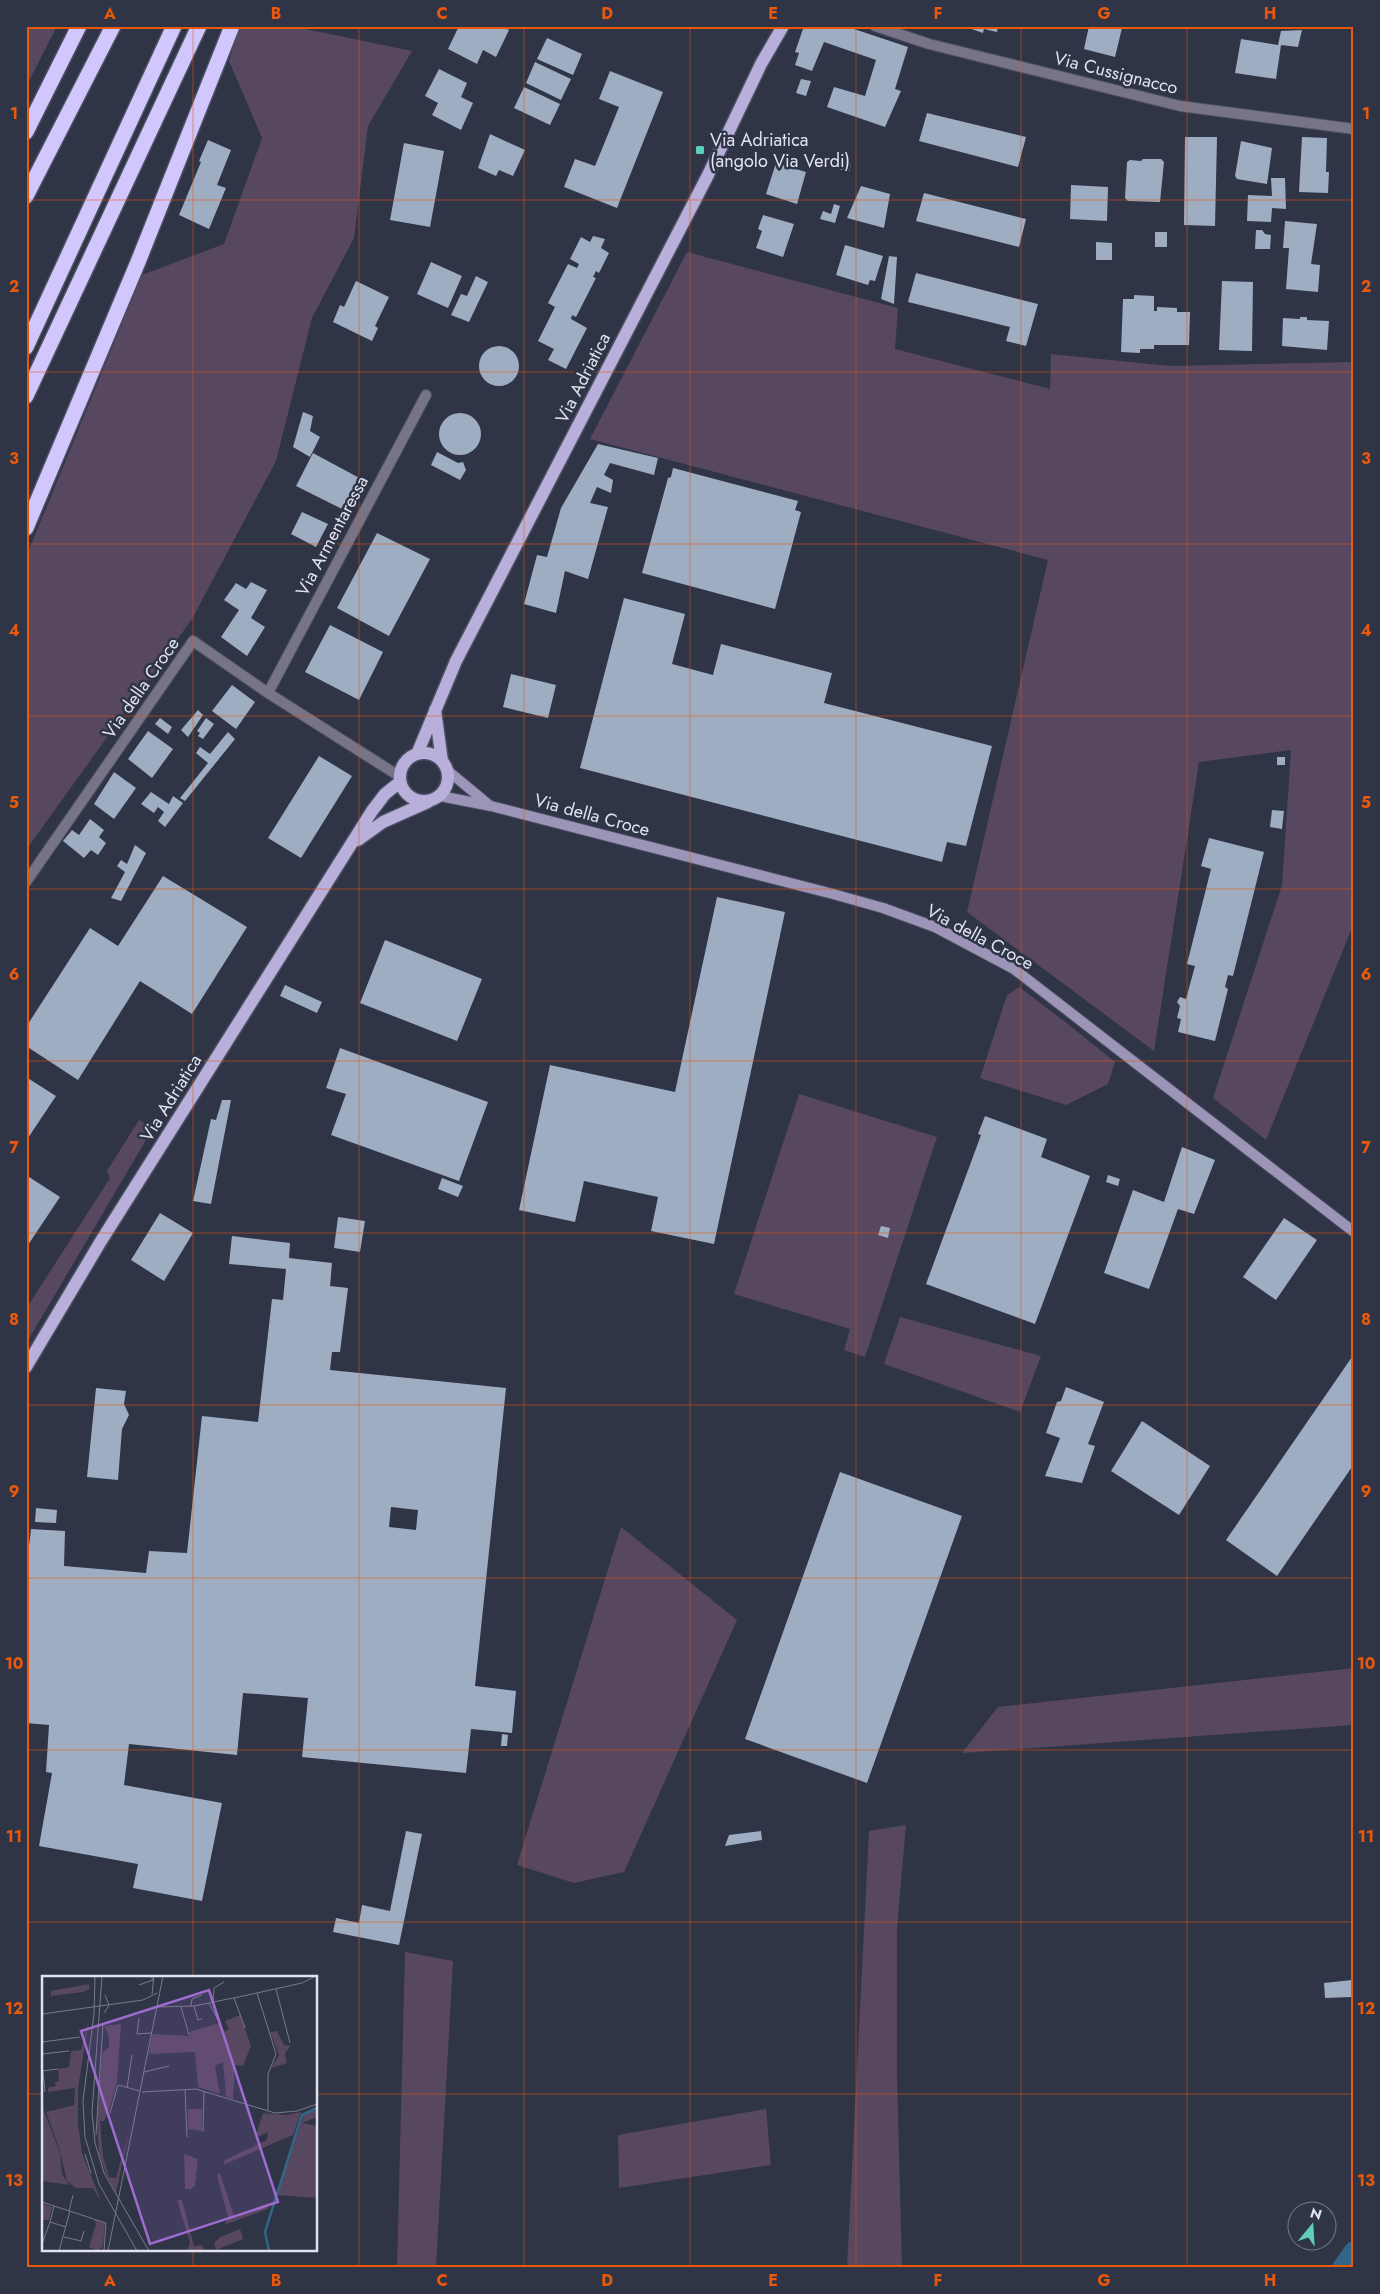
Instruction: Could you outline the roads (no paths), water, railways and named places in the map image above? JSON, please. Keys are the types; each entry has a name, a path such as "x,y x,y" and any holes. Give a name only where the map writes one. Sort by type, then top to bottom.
{"highway":[{"path":"26,132 80,26"},
{"path":"26,196 113,26"},
{"path":"26,347 174,26"},
{"path":"26,396 199,26"},
{"path":"26,528 142,253 232,26"}],"main road":[{"name":"Via Adriatica","path":"761,64 774,26"},
{"name":"Via Adriatica","path":"26,1367 102,1241 348,848 372,811 399,779 404,762 417,754 456,661 707,177 761,64 783,26"},
{"path":"399,779 408,796 423,802 435,798 447,784 435,708"},
{"path":"417,754 430,754 445,766"},
{"name":"Via della Croce","path":"445,766 491,806"},
{"name":"Via Adriatica","path":"348,848 383,822 435,798"},
{"name":"Via della Croce","path":"435,798 491,806 883,908 935,927 1014,969 1354,1232"}],"street":[{"name":"Via Cussignacco","path":"875,26 929,44 1180,106 1354,129"},
{"name":"Via Armentaressa","path":"268,693 426,394"},
{"name":"Via della Croce","path":"26,882 193,641 399,779"}],"waterway":[{"path":"1342,2268 1354,2251"}],"place":[{"name":"Via Adriatica (angolo Via Verdi)","path":"700,150"}]}
